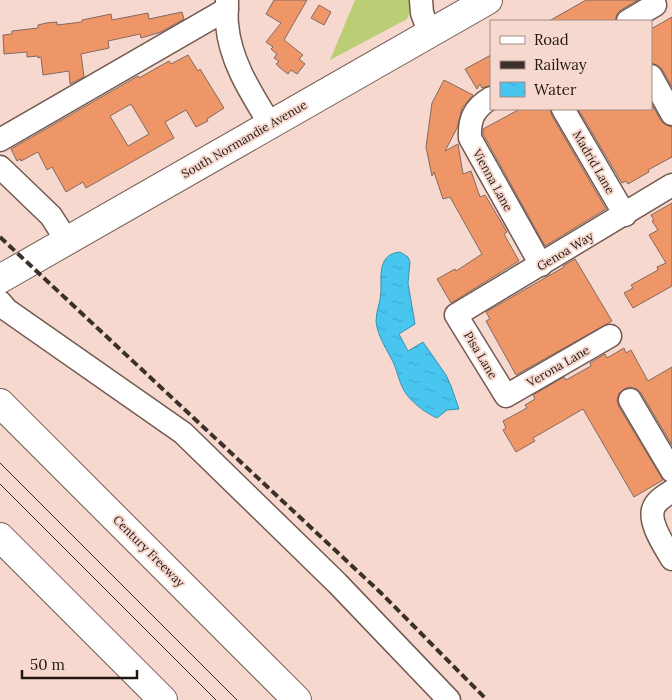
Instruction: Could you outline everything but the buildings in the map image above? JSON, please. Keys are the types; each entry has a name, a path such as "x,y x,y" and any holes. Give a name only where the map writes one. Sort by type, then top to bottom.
{"main road":[{"name":"South Normandie Avenue","path":"0,279 488,0"},
{"name":"Century Freeway","path":"0,402 297,700"},
{"path":"0,537 163,700"}],"street":[{"path":"421,0 422,13 430,34"},
{"path":"227,5 227,24 232,51 243,78 270,124"},
{"path":"0,140 227,5"},
{"path":"630,20 655,5"},
{"path":"652,78 672,114"},
{"name":"Vienna Lane","path":"490,99 482,103 474,113 469,125 470,138 541,264"},
{"name":"Madrid Lane","path":"564,110 625,215"},
{"path":"0,167 51,216 67,241"},
{"name":"Genoa Way","path":"456,315 672,186"},
{"path":"0,302 7,310 182,433 337,583 449,700"},
{"name":"Pisa Lane","path":"456,315 506,396"},
{"name":"Verona Lane","path":"506,396 610,336"},
{"path":"630,400 672,471"},
{"path":"672,491 664,496 654,507 652,517 657,534 672,560"}],"green space":[{"path":"355,0 414,0 407,19 330,60"}],"water":[{"path":"400,252 408,257 410,262 408,283 415,324 399,334 408,351 423,342 446,375 459,409 447,410 437,418 410,399 401,384 377,327 376,317 381,295 382,266 388,257"}],"tram line":[{"path":"0,463 237,700"},
{"path":"0,484 216,700"}],"railway":[{"path":"0,237 381,593 487,700"}]}
